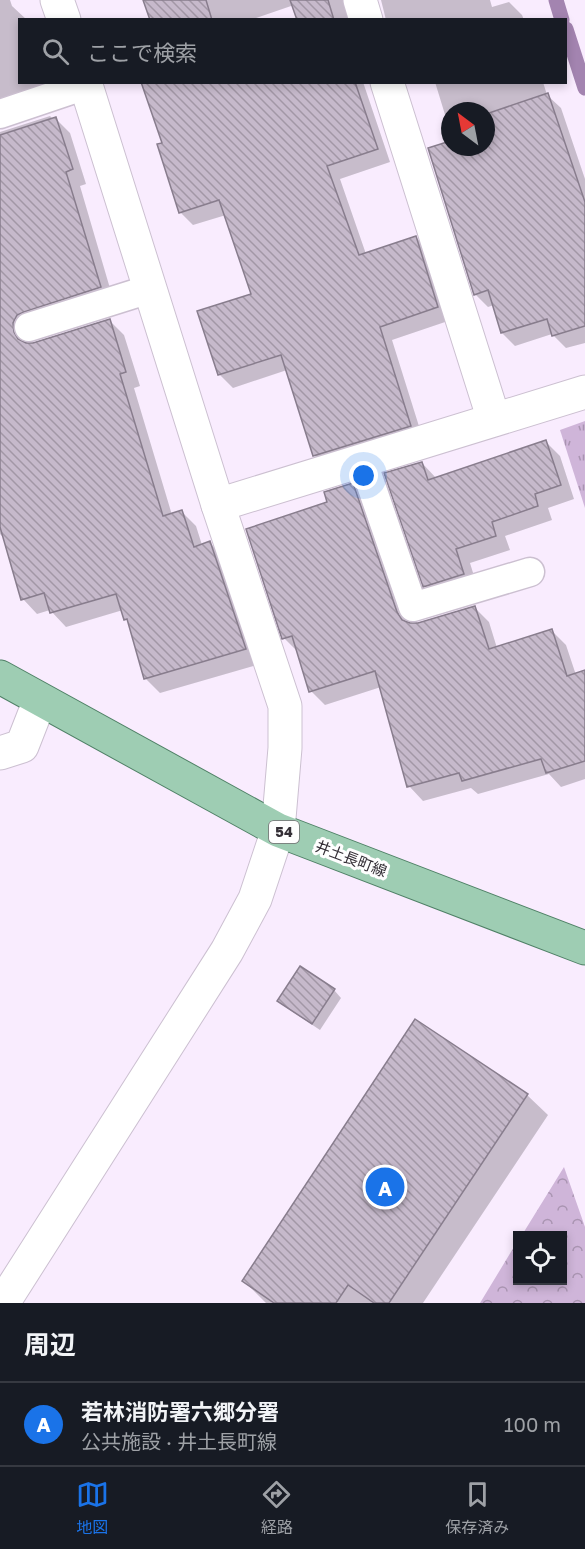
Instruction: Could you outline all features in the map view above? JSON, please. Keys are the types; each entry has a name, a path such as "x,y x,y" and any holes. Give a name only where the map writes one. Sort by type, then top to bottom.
{"main road":[{"name":"井土長町線","path":"0,677 278,830 585,948"}],"street":[{"path":"57,0 63,18"},
{"path":"360,0 365,18"},
{"path":"3,1303 227,951 255,899 278,830 285,748 285,706 218,505 85,84"},
{"path":"388,84 494,420"},
{"path":"218,505 585,392"},
{"path":"0,753 22,746 40,700"}],"lane":[{"path":"0,114 85,84"},
{"path":"29,327 150,289"},
{"path":"362,459 413,607 530,572"}],"green space":[{"path":"585,421 585,508 560,430"},
{"path":"564,1167 585,1227 585,1303 480,1303 513,1249 513,1285 567,1285 567,1231 524,1231"}],"building":[{"path":"143,0 206,0 211,18 149,18"},
{"path":"290,0 328,0 333,18 296,18"},
{"path":"142,84 356,84 378,149 327,166 359,255 416,236 438,307 380,327 411,426 313,456 281,355 218,375 197,311 251,294 219,200 179,213 157,144 162,143"},
{"path":"548,93 585,202 585,326 552,336 547,319 501,333 488,290 474,295 428,148 441,144 441,156 495,156 495,111"},
{"path":"56,117 73,169 66,172 101,287 17,315 13,323 14,332 18,339 26,343 33,343 110,319 126,372 120,374 163,516 182,510 194,547 210,541 246,649 144,679 127,619 124,620 116,594 50,613 44,593 21,600 0,527 0,135"},
{"path":"546,440 561,485 535,494 538,506 492,522 496,536 456,549 464,574 423,587 384,473 422,462 428,480"},
{"path":"353,483 397,612 402,620 418,623 475,606 489,649 552,629 567,676 585,670 585,761 546,773 541,759 462,781 459,773 407,787 375,671 309,692 292,636 282,639 246,529 327,502 324,492"},
{"path":"300,966 335,989 312,1024 277,1001"},
{"path":"415,1019 528,1094 389,1303 374,1303 348,1285 336,1303 274,1303 242,1281"}],"waterway":[{"path":"556,0 561,18"},
{"path":"567,32 585,88"}],"place":[{"name":"若林消防署六郷分署","path":"385,1187"}]}
